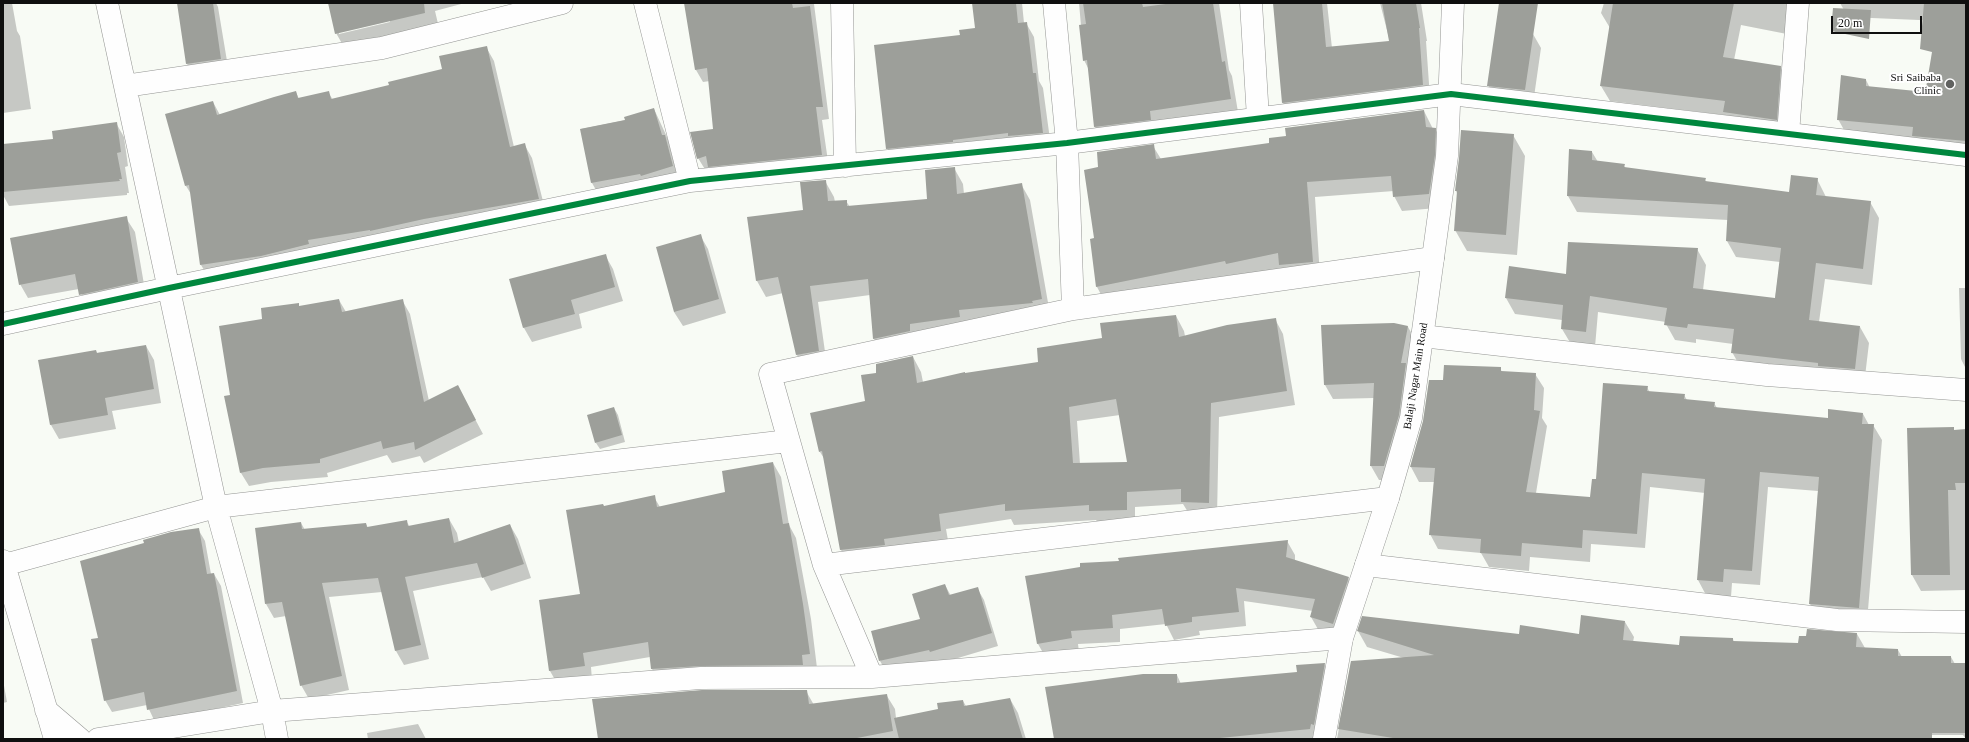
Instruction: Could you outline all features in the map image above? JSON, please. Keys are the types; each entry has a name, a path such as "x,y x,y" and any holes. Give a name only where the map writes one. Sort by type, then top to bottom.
{"street":[{"path":"107,3 216,507 272,711 277,739"},
{"path":"125,86 382,48 562,3"},
{"path":"645,3 690,182"},
{"path":"842,3 845,166"},
{"path":"1054,3 1067,143 1073,309"},
{"path":"1251,3 1258,118"},
{"name":"Balaji Nagar Main Road","path":"1324,739 1342,638 1388,498 1411,418 1447,156 1451,94 1453,3"},
{"path":"1788,134 1798,3"},
{"path":"3,324 169,288 690,182 1067,143 1451,94 1966,155"},
{"path":"872,677 824,565 770,374 1073,309 1433,258"},
{"path":"1422,336 1767,375 1966,390"},
{"path":"55,739 3,563 216,507 788,441"},
{"path":"824,565 1388,498"},
{"path":"1366,565 1837,620 1966,622"},
{"path":"98,739 272,711 701,678 872,677 1342,638"},
{"path":"46,710 80,739"}],"building":[{"path":"177,3 213,3 221,59 186,64"},
{"path":"328,3 424,3 425,13 335,34"},
{"path":"684,3 792,3 793,8 810,6 823,107 816,107 822,155 708,167 706,156 697,159 690,132 713,129 707,68 695,70"},
{"path":"972,3 1016,3 1018,23 1027,22 1033,73 1036,73 1043,133 1008,136 1008,133 953,140 953,142 886,149 874,45 960,35 959,30 975,28"},
{"path":"1083,3 1142,3 1143,7 1173,3 1213,3 1222,62 1225,61 1231,99 1150,111 1151,120 1094,127 1087,60 1083,61 1079,25 1086,24"},
{"path":"1273,3 1322,3 1326,47 1389,41 1382,3 1416,3 1420,28 1423,85 1282,103"},
{"path":"1499,3 1538,3 1525,90 1487,86"},
{"path":"1613,3 1734,3 1723,57 1781,66 1777,120 1723,112 1725,101 1600,86"},
{"path":"1924,3 1966,3 1966,141 1912,136 1913,127 1837,120 1841,75 1866,79 1866,86 1916,91 1916,87 1926,88 1932,52 1920,49"},
{"path":"1833,8 1871,10 1869,39 1831,31"},
{"path":"487,46 510,147 525,143 539,199 424,219 370,231 308,240 309,244 261,256 200,265 189,185 185,186 165,114 213,101 217,115 296,91 298,98 329,91 331,99 389,85 388,82 442,69 439,56"},
{"path":"654,108 662,135 665,135 673,166 641,176 640,174 591,183 580,129 625,120 624,117"},
{"path":"1424,110 1426,127 1436,128 1435,155 1429,194 1393,197 1391,176 1307,182 1313,262 1279,265 1278,253 1226,264 1225,261 1096,287 1090,239 1094,238 1084,170 1098,167 1097,152 1154,144 1156,159 1269,143 1269,138 1286,136 1285,128"},
{"path":"117,122 121,152 117,153 122,179 119,179 120,181 3,192 3,144 53,139 52,131"},
{"path":"1461,130 1514,134 1506,235 1454,231 1457,191 1455,191"},
{"path":"1569,149 1592,151 1592,160 1625,164 1624,167 1706,178 1705,181 1789,192 1791,175 1818,178 1816,195 1871,201 1863,269 1816,263 1809,320 1860,326 1855,369 1818,366 1818,363 1731,353 1734,329 1688,324 1687,328 1664,325 1667,308 1590,296 1586,332 1561,329 1563,305 1505,298 1509,266 1566,274 1568,242 1698,248 1693,288 1775,298 1781,248 1726,241 1728,205 1567,196"},
{"path":"955,167 957,194 1022,183 1042,299 1032,301 1033,303 959,310 960,317 910,324 910,331 873,339 868,279 810,286 819,351 796,355 778,277 756,281 747,217 803,210 800,182 826,180 828,201 847,200 847,206 927,199 925,170"},
{"path":"127,216 138,282 79,295 75,274 19,285 10,238"},
{"path":"701,234 719,299 674,312 656,247"},
{"path":"606,254 615,287 571,300 575,314 523,328 509,279"},
{"path":"339,299 342,312 403,299 424,402 458,385 476,420 415,450 414,442 383,449 381,441 320,459 320,463 263,468 240,473 224,396 230,395 219,326 262,319 261,308 299,303 299,306"},
{"path":"1176,315 1179,337 1227,325 1276,318 1287,391 1211,403 1209,503 1181,502 1181,489 1127,492 1127,510 1089,511 1089,505 1005,511 1005,504 939,514 941,531 884,539 885,545 840,550 822,451 819,452 810,413 865,401 861,375 876,373 876,364 913,356 917,383 965,372 1038,362 1037,348 1102,338 1100,323","holes":["1116,399 1127,462 1073,463 1069,407"]},
{"path":"1394,323 1408,326 1401,363 1406,363 1399,415 1384,466 1370,466 1374,383 1324,385 1321,325"},
{"path":"146,345 154,389 105,398 108,415 50,425 38,360 96,350 97,353"},
{"path":"1444,365 1501,367 1501,371 1536,373 1534,410 1540,411 1526,492 1590,497 1592,479 1596,479 1603,383 1648,386 1647,391 1685,394 1684,399 1715,402 1714,407 1828,418 1828,409 1863,413 1862,424 1874,424 1859,608 1809,604 1819,477 1760,472 1752,571 1724,569 1723,582 1697,580 1705,479 1642,473 1637,534 1583,530 1582,548 1522,543 1521,556 1480,553 1481,539 1429,535 1435,468 1410,467 1423,421 1429,380 1443,380"},
{"path":"614,407 622,435 595,443 587,415"},
{"path":"1954,427 1954,430 1966,429 1966,483 1955,483 1956,490 1948,490 1950,575 1911,575 1907,428"},
{"path":"773,462 783,524 789,523 803,604 810,654 802,655 803,665 701,666 651,669 648,642 583,653 585,666 549,671 539,600 580,594 566,510 603,504 604,506 655,495 657,507 725,492 722,471"},
{"path":"449,518 454,543 510,524 524,564 482,578 477,563 405,577 421,645 395,651 378,578 322,583 342,676 300,686 282,602 265,604 255,528 301,522 302,529 366,523 367,527 407,520 408,526"},
{"path":"199,528 207,574 214,573 237,691 147,710 144,692 104,701 91,639 98,638 80,561 144,543 143,540 171,532"},
{"path":"1288,540 1286,557 1349,577 1333,624 1310,617 1315,599 1236,588 1239,612 1192,617 1192,622 1165,626 1162,609 1112,615 1113,628 1071,631 1072,638 1037,644 1025,576 1080,567 1080,563 1119,561 1118,558"},
{"path":"945,584 949,595 978,587 992,633 930,652 929,650 879,661 871,631 920,619 912,594"},
{"path":"1581,615 1625,621 1623,640 1679,645 1680,636 1733,638 1733,641 1798,643 1799,636 1806,636 1807,629 1857,633 1856,647 1898,649 1898,656 1951,656 1951,663 1966,663 1966,733 1932,733 1932,739 1399,739 1338,729 1351,661 1434,655 1357,631 1362,616 1519,634 1520,625 1579,634"},
{"path":"1325,663 1314,725 1311,724 1310,729 1210,739 1054,739 1045,687 1143,674 1177,674 1177,683 1297,672 1296,665"},
{"path":"702,690 807,690 809,704 887,694 893,731 852,739 598,739 592,699"},
{"path":"1010,698 1023,739 899,739 894,718 938,709 937,703 963,700 964,706"}],"cycle path":[{"path":"3,324 169,288 690,181 1067,143 1451,94 1966,155"}],"place":[{"name":"Sri Saibaba Clinic","path":"1950,84"}]}
